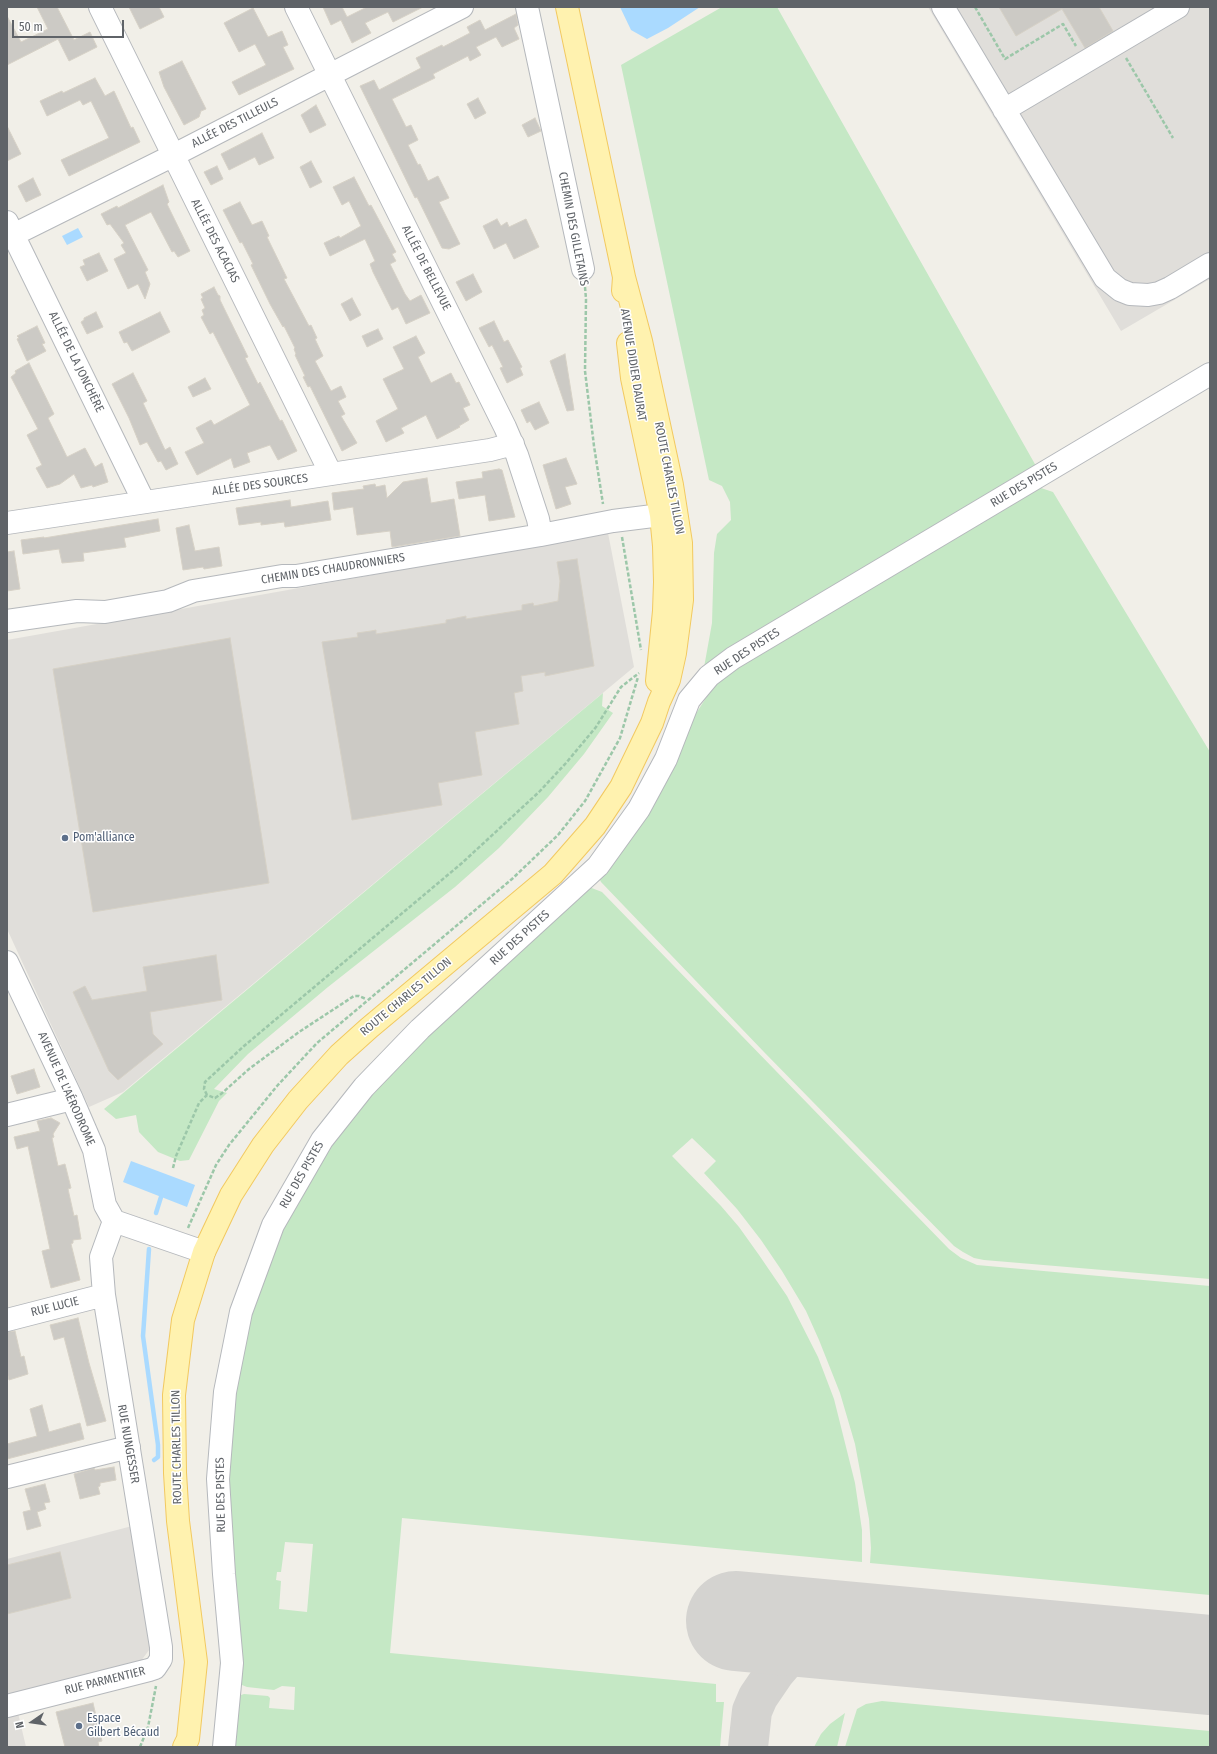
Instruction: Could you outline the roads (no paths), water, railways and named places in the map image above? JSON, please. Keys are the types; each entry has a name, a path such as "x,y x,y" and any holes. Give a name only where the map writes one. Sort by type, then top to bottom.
{"main road":[{"name":"AVENUE DIDIER DAURAT","path":"567,7 624,277 623,296 632,378 660,515 666,582 657,677 658,702"},
{"name":"ROUTE CHARLES TILLON","path":"184,1747 188,1739 196,1662 178,1521 175,1474 174,1395 183,1320 204,1252 230,1195 263,1145 308,1089 339,1055 369,1028 553,874 595,826 621,787 652,723 658,702 669,680 682,600 681,543 672,485 630,293 624,277"}],"street":[{"name":"ALLÉE DES ACACIAS","path":"100,7 172,156 331,474"},
{"name":"ALLÉE DE BELLEVUE","path":"296,7 513,444 538,519 541,535"},
{"name":"CHEMIN DES GILLETAINS","path":"527,7 583,269"},
{"path":"943,7 1097,268 1111,284 1130,294 1140,295 1159,293 1210,264"},
{"path":"1004,110 1178,7"},
{"name":"ALLÉE DES TILLEULS","path":"9,231 172,156 459,8"},
{"name":"ALLÉE DE LA JONCHÈRE","path":"9,231 144,502"},
{"name":"RUE DES PISTES","path":"224,1747 232,1663 224,1574 218,1479 225,1392 241,1312 273,1225 322,1140 364,1087 420,1029 598,866 640,809 666,759 690,700 709,676 733,658 1210,374"},
{"name":"ALLÉE DES SOURCES","path":"7,523 490,450 513,444"},
{"name":"CHEMIN DES CHAUDRONNIERS","path":"7,621 71,612 105,612 168,601 194,590 282,576 296,576 541,535 613,521 660,515"},
{"name":"AVENUE DE L'AÉRODROME","path":"7,962 72,1099 94,1150 105,1205 114,1221"},
{"path":"7,1115 72,1099"},
{"path":"114,1221 182,1243 204,1252"},
{"name":"RUE NUNGESSER","path":"114,1221 101,1257 104,1295 115,1372 129,1447 161,1647 161,1659 155,1668"},
{"name":"RUE LUCIE","path":"7,1320 104,1295"},
{"path":"7,1477 129,1447"},
{"name":"RUE PARMENTIER","path":"7,1706 155,1668"}],"water":[{"path":"620,7 700,7 668,28 647,39 631,30"},
{"path":"78,228 83,237 67,245 62,236"},
{"path":"131,1161 195,1185 187,1207 123,1182"}],"waterway":[{"path":"156,1213 161,1197"},
{"path":"149,1249 143,1336 158,1445 158,1457 154,1460"}],"place":[{"name":"Pom'alliance","path":"65,838"},
{"name":"Espace Gilbert Bécaud","path":"79,1726"}]}
